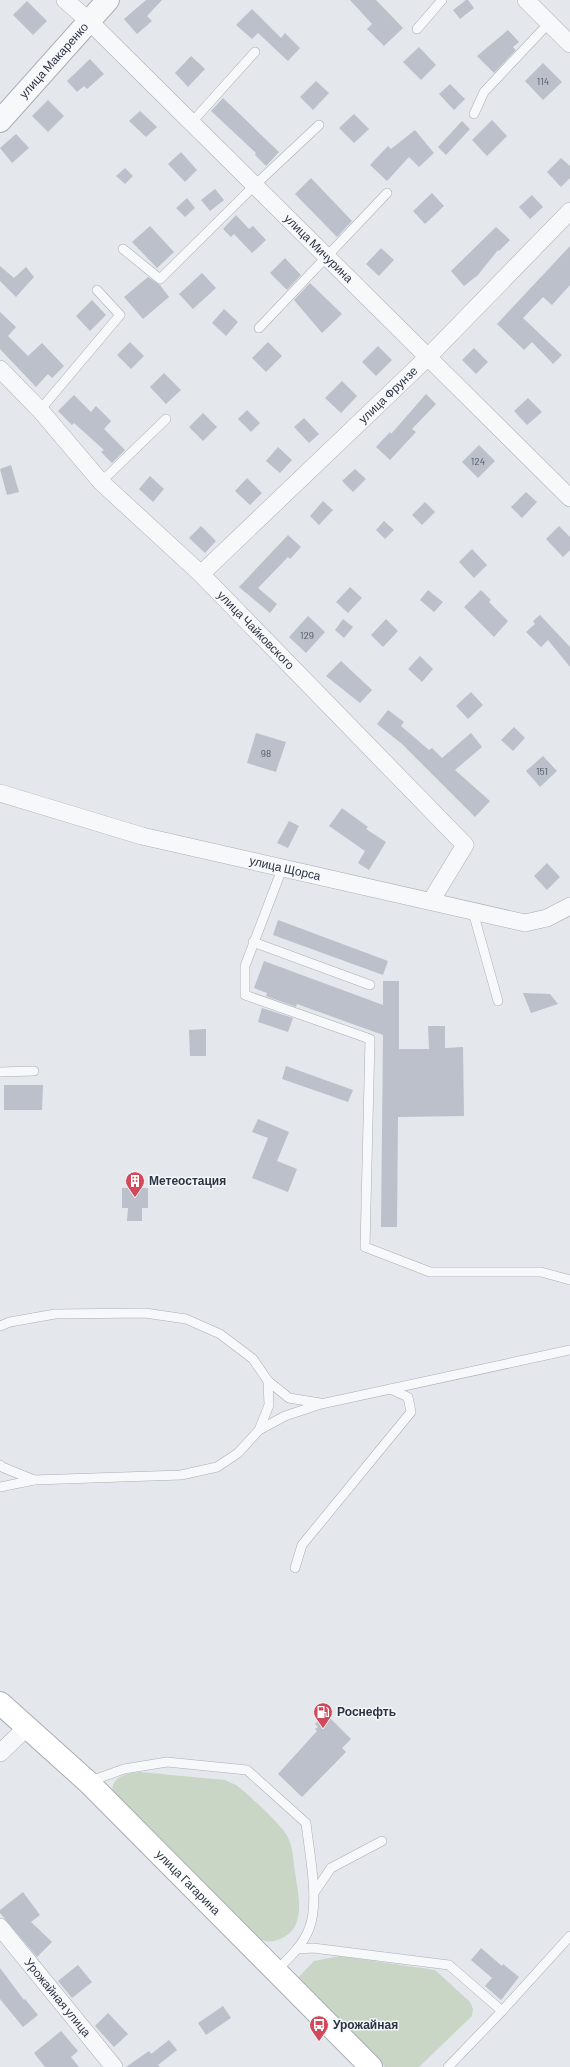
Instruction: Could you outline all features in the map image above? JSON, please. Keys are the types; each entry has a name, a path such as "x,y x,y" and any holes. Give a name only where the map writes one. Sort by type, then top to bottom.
{"main road":[{"name":"улица Гагарина","path":"0,1703 26,1728 88,1782 277,1970 371,2067"}],"street":[{"name":"улица Мичурина","path":"66,0 192,122 570,498"},
{"name":"улица Макаренко","path":"0,121 88,20 108,0"},
{"path":"526,0 570,44"},
{"name":"улица Фрунзе","path":"201,574 428,357 570,211"},
{"name":"улица Чайковского","path":"0,369 40,410 102,482 201,574 465,845 431,901"},
{"name":"улица Щорса","path":"0,793 142,836 525,923 547,918 570,906"},
{"path":"0,1753 26,1728"},
{"name":"Урожайная улица","path":"0,1928 114,2067"}],"lane":[{"path":"417,29 442,0"},
{"path":"474,114 484,92 549,23"},
{"path":"192,122 255,52"},
{"path":"122,249 160,279 255,185 319,125"},
{"path":"259,328 387,193"},
{"path":"40,410 120,315 97,290"},
{"path":"102,482 166,419"},
{"path":"282,869 245,966 245,995 370,1038 365,1247 430,1272 541,1272 570,1280"},
{"path":"472,912 498,1001"},
{"path":"254,942 370,984"},
{"path":"0,1072 34,1071"},
{"path":"0,1326 10,1322 55,1314 145,1313 186,1319 220,1334 237,1346 253,1359 268,1381 289,1398 321,1404"},
{"path":"0,1488 34,1480 181,1475 217,1467 238,1453 259,1430 285,1416 321,1404 570,1350"},
{"path":"259,1430 269,1405 268,1381"},
{"path":"295,1568 302,1545 411,1412 408,1397 390,1389"},
{"path":"0,1465 34,1480"},
{"path":"88,1782 124,1769 167,1762 247,1770 306,1823 314,1893 309,1929 297,1949 277,1970"},
{"path":"314,1893 331,1868 382,1841"},
{"path":"448,2067 570,1936"},
{"path":"297,1949 313,1948 449,1965 502,2010"}],"green space":[{"path":"139,1772 225,1780 240,1788 278,1824 286,1834 290,1843 299,1899 298,1918 290,1933 279,1940 266,1941 256,1938 112,1793 114,1783 117,1779 124,1775"},
{"path":"340,1956 435,1970 470,2002 473,2009 472,2016 419,2067 385,2067 298,1978 314,1961"}],"building":[{"path":"146,0 162,0 147,16 152,21 137,34 124,19"},
{"path":"350,0 376,0 403,28 384,46 367,29 372,24"},
{"path":"468,0 474,8 460,19 453,10"},
{"path":"27,1 47,21 33,35 13,15"},
{"path":"252,9 281,38 285,33 300,48 288,61 258,33 252,39 236,25"},
{"path":"508,30 519,42 513,47 516,50 494,73 477,56"},
{"path":"419,47 436,65 421,80 403,62"},
{"path":"191,56 205,69 188,87 175,73"},
{"path":"90,59 104,74 87,89 84,86 77,92 67,81"},
{"path":"543,63 562,82 543,100 525,81"},
{"path":"316,81 329,93 313,110 300,97"},
{"path":"450,84 465,99 454,110 439,94"},
{"path":"223,98 279,152 266,166 255,155 256,153 211,111"},
{"path":"48,100 64,116 48,132 32,116"},
{"path":"140,111 157,127 146,137 129,121"},
{"path":"354,114 369,129 354,143 339,128"},
{"path":"492,120 507,136 487,156 472,140"},
{"path":"462,121 470,129 446,155 438,147"},
{"path":"415,130 434,153 419,167 409,157 387,181 370,165 388,146 391,149"},
{"path":"16,134 29,148 12,163 0,148"},
{"path":"181,152 197,170 185,182 168,164"},
{"path":"561,158 570,166 570,178 561,187 547,172"},
{"path":"125,168 133,176 125,184 116,176"},
{"path":"311,178 352,221 337,237 295,194"},
{"path":"215,189 224,200 210,211 201,200"},
{"path":"432,193 444,206 425,224 413,211"},
{"path":"532,195 543,207 530,219 519,207"},
{"path":"187,198 195,208 185,217 176,208"},
{"path":"236,215 249,229 253,226 266,240 252,253 234,234 231,237 223,229"},
{"path":"150,226 174,252 157,268 132,242"},
{"path":"496,227 510,240 499,251 498,250 478,275 464,286 451,271"},
{"path":"570,246 570,285 552,305 543,297 523,318 562,355 553,364 532,342 524,350 497,324"},
{"path":"381,248 394,260 379,276 366,264"},
{"path":"285,258 301,275 287,290 270,273"},
{"path":"0,266 14,278 26,267 34,277 16,297 0,281"},
{"path":"202,273 216,288 193,309 179,294"},
{"path":"148,277 160,285 169,297 143,319 124,297"},
{"path":"310,283 342,314 322,333 294,300"},
{"path":"92,300 106,315 90,331 76,316"},
{"path":"224,309 238,322 226,336 212,323"},
{"path":"0,312 16,327 8,336 28,356 42,343 64,366 52,378 48,374 36,387 0,349"},
{"path":"130,342 144,356 131,369 117,355"},
{"path":"268,342 282,356 266,372 252,358"},
{"path":"378,346 392,360 376,376 362,362"},
{"path":"474,348 488,362 476,374 462,360"},
{"path":"164,373 181,390 166,404 150,387"},
{"path":"342,381 357,396 341,413 325,398"},
{"path":"426,394 436,404 412,429 416,432 390,460 376,447 390,432 391,434"},
{"path":"74,395 91,412 96,406 111,421 104,429 125,450 112,463 101,452 104,450 74,423 72,425 58,411"},
{"path":"528,398 542,412 527,425 514,411"},
{"path":"247,410 260,423 251,432 238,419"},
{"path":"203,413 217,427 203,441 189,427"},
{"path":"304,418 319,434 309,443 294,427"},
{"path":"479,445 495,461 478,478 462,462"},
{"path":"278,447 292,460 280,473 266,461"},
{"path":"11,465 19,492 7,495 0,469"},
{"path":"355,469 366,479 353,492 342,481"},
{"path":"150,476 164,489 153,502 139,489"},
{"path":"247,478 262,493 250,505 235,491"},
{"path":"526,492 537,502 522,518 511,507"},
{"path":"323,501 333,510 319,525 310,516"},
{"path":"425,502 435,512 422,525 412,515"},
{"path":"384,521 394,530 385,539 376,530"},
{"path":"201,526 216,541 205,553 189,538"},
{"path":"559,526 570,537 570,550 563,557 546,539"},
{"path":"288,535 301,547 290,559 288,557 258,588 277,604 270,613 239,587"},
{"path":"472,549 487,565 474,578 459,562"},
{"path":"350,587 362,598 348,613 336,602"},
{"path":"428,590 443,602 434,612 420,600"},
{"path":"481,590 491,600 489,602 508,621 494,637 464,607"},
{"path":"540,615 570,647 570,667 548,640 541,647 526,632 535,624 533,621"},
{"path":"308,616 325,632 306,653 289,637"},
{"path":"343,619 353,627 344,638 335,630"},
{"path":"386,619 398,631 383,647 371,635"},
{"path":"420,656 433,669 422,682 408,669"},
{"path":"341,661 372,690 360,703 326,676"},
{"path":"471,692 483,705 468,719 456,706"},
{"path":"388,710 404,722 401,726 429,750 432,748 442,758 471,733 482,747 455,770 490,801 475,817 402,744 377,724"},
{"path":"514,727 525,738 513,751 501,740"},
{"path":"256,733 286,742 276,772 247,763"},
{"path":"543,756 557,771 540,787 526,771"},
{"path":"342,808 368,827 366,829 386,842 369,870 358,863 365,851 329,826"},
{"path":"289,821 299,826 288,848 277,843"},
{"path":"547,863 560,877 547,890 534,876"},
{"path":"278,920 388,961 383,975 273,935"},
{"path":"264,961 383,1005 383,981 399,981 399,1049 429,1049 428,1026 445,1026 445,1048 463,1047 464,1116 398,1117 397,1227 381,1227 383,1035 297,1004 296,1007 266,996 267,993 254,988"},
{"path":"523,993 550,994 558,1004 531,1013"},
{"path":"262,1008 293,1018 288,1032 258,1022"},
{"path":"206,1029 206,1056 190,1056 189,1030"},
{"path":"286,1066 353,1090 348,1102 282,1079"},
{"path":"4,1085 43,1085 42,1110 4,1110"},
{"path":"258,1119 289,1132 277,1161 297,1169 288,1192 252,1178 268,1138 252,1132"},
{"name":"Метеостация","path":"122,1188 148,1188 148,1208 142,1208 142,1221 127,1221 128,1208 122,1208"},
{"path":"325,1713 351,1739 342,1748 346,1752 302,1797 278,1774 317,1731 315,1729 318,1727 315,1724"},
{"path":"23,1892 40,1915 31,1922 52,1942 37,1957 0,1913 0,1910"},
{"path":"481,1948 502,1966 503,1964 519,1977 501,2000 485,1986 492,1978 471,1960"},
{"path":"78,1965 92,1982 72,1998 58,1981"},
{"path":"0,1968 24,2000 25,1999 38,2015 23,2027 0,1999"},
{"path":"223,2006 231,2018 206,2035 198,2023"},
{"path":"108,2013 128,2034 114,2047 95,2026"},
{"path":"61,2031 78,2051 71,2057 79,2067 45,2067 34,2053"},
{"path":"169,2040 177,2050 158,2065 160,2067 126,2067 149,2051 151,2054"}],"place":[{"name":"Метеостация","path":"135,1198"},
{"name":"Роснефть","path":"323,1729"},
{"name":"Урожайная","path":"319,2042"}]}
